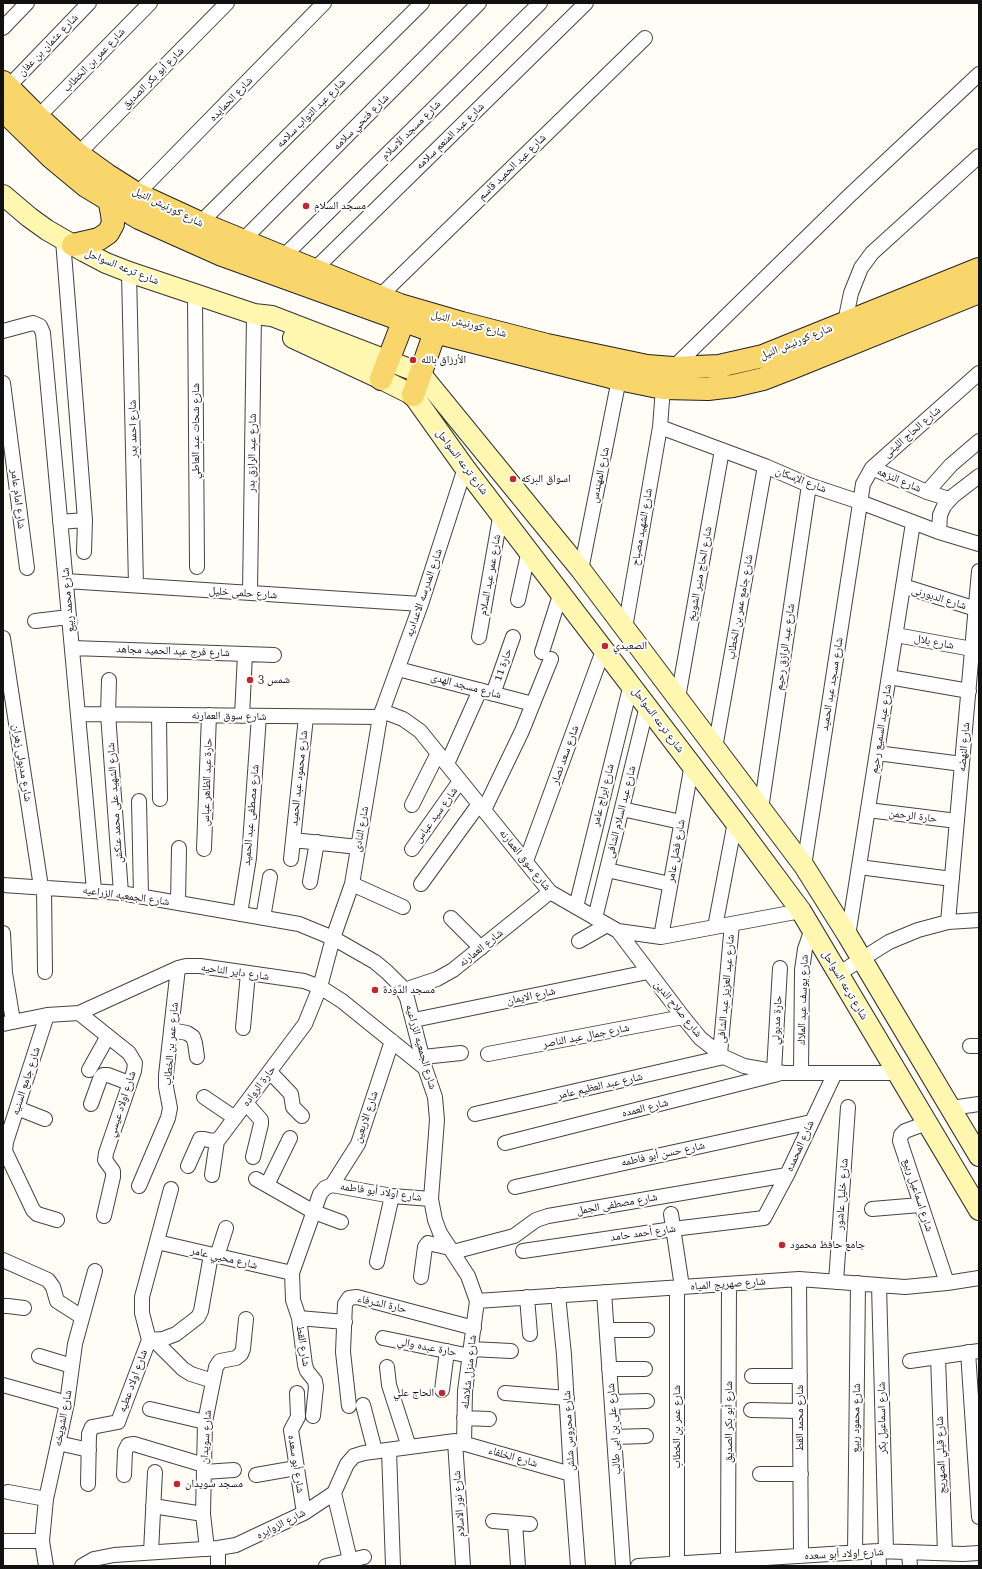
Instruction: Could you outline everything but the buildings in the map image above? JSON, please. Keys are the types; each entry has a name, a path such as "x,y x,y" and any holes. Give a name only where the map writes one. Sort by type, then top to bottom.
{"main road":[{"name":"شارع كورنيش النيل","path":"5,84 78,154 107,175 137,194 200,223 282,258 400,305 462,324 546,345 648,366 674,368 719,366 763,356 979,269"},
{"name":"شارع كورنيش النيل","path":"3,110 51,157 86,186 139,218 222,255 403,322 435,332 620,379 663,388 708,389 734,386 763,379 979,292"},
{"name":"شارع ترعه السواحل","path":"3,195 29,217 68,243 106,263 254,314 272,316 385,369 413,395 465,468 501,512 692,764 801,911 979,1210"},
{"path":"68,243 99,239 108,233 113,224 109,199"},
{"path":"385,369 403,322"},
{"path":"413,395 435,332"},
{"name":"شارع ترعه السواحل","path":"385,369 420,373 581,570 625,628 804,866 977,1150"},
{"path":"609,656 638,646"}],"street":[{"path":"3,28 26,3"},
{"name":"شارع عثمان بن عفان","path":"5,84 89,3"},
{"name":"شارع عمر بن الخطاب","path":"38,117 150,3"},
{"name":"شارع أبو بكر الصديق","path":"78,154 228,3"},
{"name":"شارع الحمايده","path":"137,194 324,3"},
{"name":"شارع عبد التواب سلامه","path":"200,223 422,3"},
{"name":"شارع فتحي سلامه","path":"242,241 480,3"},
{"name":"شارع مسجد الاسلام","path":"282,258 540,3"},
{"name":"شارع عبد المنعم سلامه","path":"314,270 586,3"},
{"name":"شارع عبد الحميد قاسم","path":"379,296 645,38"},
{"path":"674,368 850,194 979,74"},
{"path":"845,322 851,293 861,268 872,253 979,156"},
{"path":"68,243 85,520 84,552"},
{"name":"شارع احمد بدر","path":"129,272 136,585"},
{"name":"شارع شحات عبد العاطي","path":"195,294 197,567"},
{"name":"شارع عبد الرازق بدر","path":"250,593 254,314"},
{"name":"شارع محمد ربيع","path":"3,331 34,323 40,326 43,333 94,890"},
{"name":"شارع الحاج الليثى","path":"860,502 863,484 872,468 979,373"},
{"name":"شارع المهندس","path":"581,570 620,379"},
{"name":"شارع امام عامر","path":"3,383 27,568"},
{"path":"660,427 663,388"},
{"name":"شارع الإسكان","path":"660,427 765,466 809,485 860,502 913,523 979,544"},
{"name":"شارع الشهيد مصباح","path":"625,628 660,427"},
{"name":"شارع النزهه","path":"927,492 951,465 979,441"},
{"name":"شارع الحاج منير الشويخ","path":"678,698 722,450"},
{"name":"شارع جامع عمر بن الخطاب","path":"715,748 765,466"},
{"name":"شارع المدرسه الاعداديه","path":"381,714 421,604 465,468"},
{"name":"شارع النزهه","path":"872,468 927,492 949,499"},
{"path":"939,532 940,515 949,499 979,476"},
{"name":"شارع عبد الرازق رحيم","path":"761,809 809,485"},
{"name":"شارع مسجد عبد الحميد","path":"804,866 860,502"},
{"name":"شارع عمر عبد السلام","path":"479,637 501,512"},
{"path":"60,522 85,520"},
{"name":"شارع عبد السميع رحيم","path":"848,936 913,523"},
{"path":"518,600 529,550"},
{"name":"شارع النهضه","path":"948,922 979,572"},
{"name":"شارع حلمى خليل","path":"66,581 421,604"},
{"name":"شارع الدبورنى","path":"903,586 976,609"},
{"path":"421,884 481,807 510,757 533,704 561,592"},
{"path":"35,621 69,617"},
{"name":"شارع بلال","path":"896,635 972,649"},
{"name":"حارة 11","path":"412,805 486,692 513,637"},
{"name":"شارع مدبولى زهران","path":"3,638 43,887 45,972"},
{"name":"شارع فرج عبد الحميد مجاهد","path":"72,648 274,655"},
{"path":"242,716 245,654"},
{"name":"شارع سعد نصار","path":"526,861 609,656"},
{"name":"شارع مسجد الهدى","path":"398,669 533,704"},
{"path":"889,677 969,691"},
{"name":"شارع الشهيد على محمد عنكش","path":"109,680 108,714 121,893"},
{"name":"شارع ابراج عامر","path":"576,907 631,684"},
{"name":"شارع عبد السلام الشافى","path":"607,925 607,870 647,706"},
{"name":"شارع سوق العمارنه","path":"78,714 306,717 381,714 403,719 420,731 550,892 607,925 661,937 801,911"},
{"name":"شارع النادى","path":"333,938 352,884 381,714"},
{"path":"160,715 160,799"},
{"name":"حارة عبد الظاهر عباس","path":"204,849 209,715"},
{"name":"شارع مصطفى عبد الحميد","path":"240,914 249,858 259,716"},
{"name":"شارع محمود عبد الحميد","path":"290,859 306,717"},
{"path":"877,753 962,764"},
{"name":"شارع فضل عامر","path":"661,937 692,764"},
{"name":"شارع سيد عباس","path":"412,849 460,781"},
{"path":"139,801 141,896"},
{"path":"622,809 681,822"},
{"name":"حارة الرحمن","path":"868,810 958,821"},
{"path":"716,927 735,822"},
{"name":"شارع محمود عبد الحميد","path":"293,840 358,847"},
{"path":"310,882 317,842"},
{"path":"178,903 179,848"},
{"path":"859,867 952,880"},
{"path":"607,870 670,884"},
{"path":"263,918 270,877"},
{"name":"شارع الجمعيه الزراعيه","path":"4,881 43,887 121,893 298,924 333,938 375,962 396,980 404,990 414,1020 437,1109 436,1143 431,1199 435,1220 440,1233 468,1276 477,1301"},
{"path":"352,884 403,907"},
{"name":"شارع العمارنه","path":"404,990 437,979 448,973 550,892"},
{"path":"451,918 481,948"},
{"path":"838,974 903,936 948,922 979,920"},
{"name":"شارع عبد العزيز عبد الشافى","path":"722,1055 732,924"},
{"path":"578,941 607,925"},
{"name":"شارع صلاح الدين","path":"607,925 648,972 700,1038 722,1055 744,1066 779,1072 898,1073"},
{"name":"شارع يوسف عبد الملاك","path":"801,1073 802,970 805,949 812,929"},
{"path":"3,933 8,1023"},
{"name":"حارة الرواده","path":"217,1141 305,1024 320,987 333,938"},
{"name":"شارع داير الناحيه","path":"8,1023 47,1015 79,1013 178,968 186,966 200,966 304,982 320,987 338,998 392,1041 424,1063"},
{"name":"شارع عمر بن الخطاب","path":"139,1186 168,1118 170,1108 166,1086 178,968"},
{"name":"حارة مدبولي","path":"779,1072 780,968"},
{"name":"شارع الايمان","path":"414,1020 648,972"},
{"path":"243,1028 248,973"},
{"name":"شارع اولاد عيسي","path":"79,1013 129,1053 134,1059 135,1067 106,1153 105,1160 113,1171 114,1178 104,1216"},
{"name":"شارع جامع السنيه","path":"47,1015 6,1142 5,1151 6,1159 33,1210 37,1214 57,1220"},
{"name":"شارع جمال عبد الناصر","path":"488,1054 683,1018"},
{"path":"171,1030 187,1033 193,1037 196,1043 197,1057"},
{"path":"89,1070 108,1036"},
{"name":"شارع الاربعين","path":"292,1273 320,1194 325,1188 332,1185 358,1144 392,1041"},
{"path":"424,1063 461,1053"},
{"name":"شارع عبد العظيم عامر","path":"475,1114 722,1055"},
{"path":"270,1072 291,1094 293,1107 302,1116"},
{"name":"شارع العمده","path":"505,1143 779,1072"},
{"name":"شارع المحمده","path":"764,1218 787,1175 835,1073"},
{"path":"91,1104 100,1079 103,1075 108,1075 129,1083"},
{"path":"204,1097 235,1118"},
{"path":"246,1103 261,1120 253,1157"},
{"path":"951,1108 979,1104"},
{"name":"شارع خليل عاشور","path":"836,1282 848,1107"},
{"path":"17,1108 45,1119"},
{"name":"شارع حسن أبو فاطمه","path":"515,1187 811,1122"},
{"name":"شارع اسماعيل ربيع","path":"927,1123 905,1131 901,1135 900,1141 946,1283"},
{"path":"290,1138 262,1182 314,1212 341,1222"},
{"path":"188,1166 200,1139 217,1141 212,1175"},
{"name":"شارع مصطفى الجمل","path":"421,1277 425,1247 428,1243 452,1250 514,1236 536,1220 548,1216 787,1175"},
{"name":"شارع اولاد أبو فاطمه","path":"332,1185 392,1196 431,1199"},
{"name":"شارع اولاد عطيه","path":"88,1484 89,1434 92,1427 118,1422 151,1339 142,1313 142,1297 171,1189"},
{"path":"377,1262 392,1196"},
{"path":"872,1209 920,1205"},
{"name":"شارع عمر بن الخطاب","path":"671,1214 680,1287 677,1565"},
{"name":"شارع أحمد حامد","path":"523,1251 674,1229 764,1218"},
{"path":"151,1339 163,1339 176,1334 198,1317 214,1255 226,1228"},
{"name":"شارع محيي عامر","path":"157,1242 292,1273"},
{"path":"3,1260 48,1280 53,1287 57,1301 61,1305 82,1317"},
{"name":"شارع الشويخه","path":"46,1566 42,1541 46,1499 67,1403 75,1344 95,1271"},
{"name":"شارع القط","path":"292,1273 293,1300 299,1318 305,1365 307,1371 315,1381 316,1387 313,1416"},
{"name":"شارع صهريج المياه","path":"477,1301 799,1279 904,1287 979,1278"},
{"name":"شارع محمد القط","path":"799,1279 801,1556"},
{"name":"شارع أبو بكر الصديق","path":"728,1560 729,1284"},
{"name":"شارع محمود ربيع","path":"855,1553 858,1284"},
{"name":"شارع اسماعيل بكر","path":"879,1285 882,1551 879,1566"},
{"name":"شارع على بن ابى طالب","path":"604,1292 623,1566"},
{"name":"شارع محروس شلش","path":"558,1295 564,1355 578,1566"},
{"name":"حارة الشرفاء","path":"375,1451 356,1406 343,1352 345,1304 349,1298 357,1296 474,1328"},
{"path":"527,1297 530,1334"},
{"name":"شارع منزل شلاشله","path":"459,1442 464,1418 465,1391 477,1301"},
{"path":"3,1306 24,1308"},
{"path":"299,1318 345,1322"},
{"name":"شارع سويدان","path":"218,1566 203,1514 205,1422 216,1367 220,1362 236,1358 243,1349 246,1319"},
{"path":"607,1330 647,1330"},
{"name":"حارة عبده والي","path":"384,1338 447,1351 511,1351"},
{"path":"151,1339 183,1369 191,1374 213,1381"},
{"path":"442,1390 447,1351"},
{"path":"910,1361 974,1352 979,1517"},
{"path":"39,1356 72,1366"},
{"name":"شارع قبلي الصهريج","path":"938,1357 945,1553"},
{"path":"387,1367 389,1386 409,1447"},
{"path":"610,1369 645,1369"},
{"path":"752,1376 800,1376"},
{"path":"4,1385 67,1403"},
{"name":"شارع أبو سعده","path":"297,1393 298,1417 291,1430 304,1513"},
{"path":"505,1393 567,1398"},
{"path":"612,1402 647,1401"},
{"path":"150,1410 205,1422"},
{"path":"751,1410 800,1411"},
{"path":"464,1418 489,1419"},
{"path":"614,1437 646,1436"},
{"path":"350,1560 334,1493 347,1464 354,1456 375,1451 459,1442"},
{"name":"شارع الخلفاء","path":"459,1442 571,1474"},
{"name":"شارع نور الاسلام","path":"459,1442 463,1566"},
{"path":"58,1443 89,1450"},
{"path":"124,1475 125,1451 128,1445 134,1444 204,1469 234,1470"},
{"path":"390,1450 393,1566"},
{"path":"256,1475 296,1468"},
{"path":"145,1557 153,1506 155,1472"},
{"path":"760,1474 801,1474"},
{"path":"8,1492 46,1499"},
{"name":"شارع الزوايره","path":"82,1566 94,1559 114,1555 145,1557 236,1545 304,1513 334,1493"},
{"path":"153,1506 203,1514"},
{"path":"493,1521 530,1524"},
{"path":"515,1523 518,1566"},
{"path":"3,1541 42,1541"},
{"name":"شارع اولاد أبو سعده","path":"638,1566 695,1564 728,1560 744,1563 774,1562 801,1556 822,1560 855,1553 882,1551 945,1553 964,1560 979,1553"},
{"path":"909,1552 910,1566"},
{"path":"326,1566 364,1557"}],"place":[{"name":"مسجد السلام","path":"306,206"},
{"name":"الأرزاق بالله","path":"413,360"},
{"name":"اسواق البركه","path":"513,479"},
{"name":"الصعيدي","path":"605,646"},
{"name":"شمس 3","path":"250,680"},
{"name":"مسجد الدَّوَدة","path":"375,990"},
{"name":"جامع حافظ محمود","path":"782,1245"},
{"name":"الحاج علي","path":"442,1393"},
{"name":"مسجد سويدان","path":"177,1484"}]}
